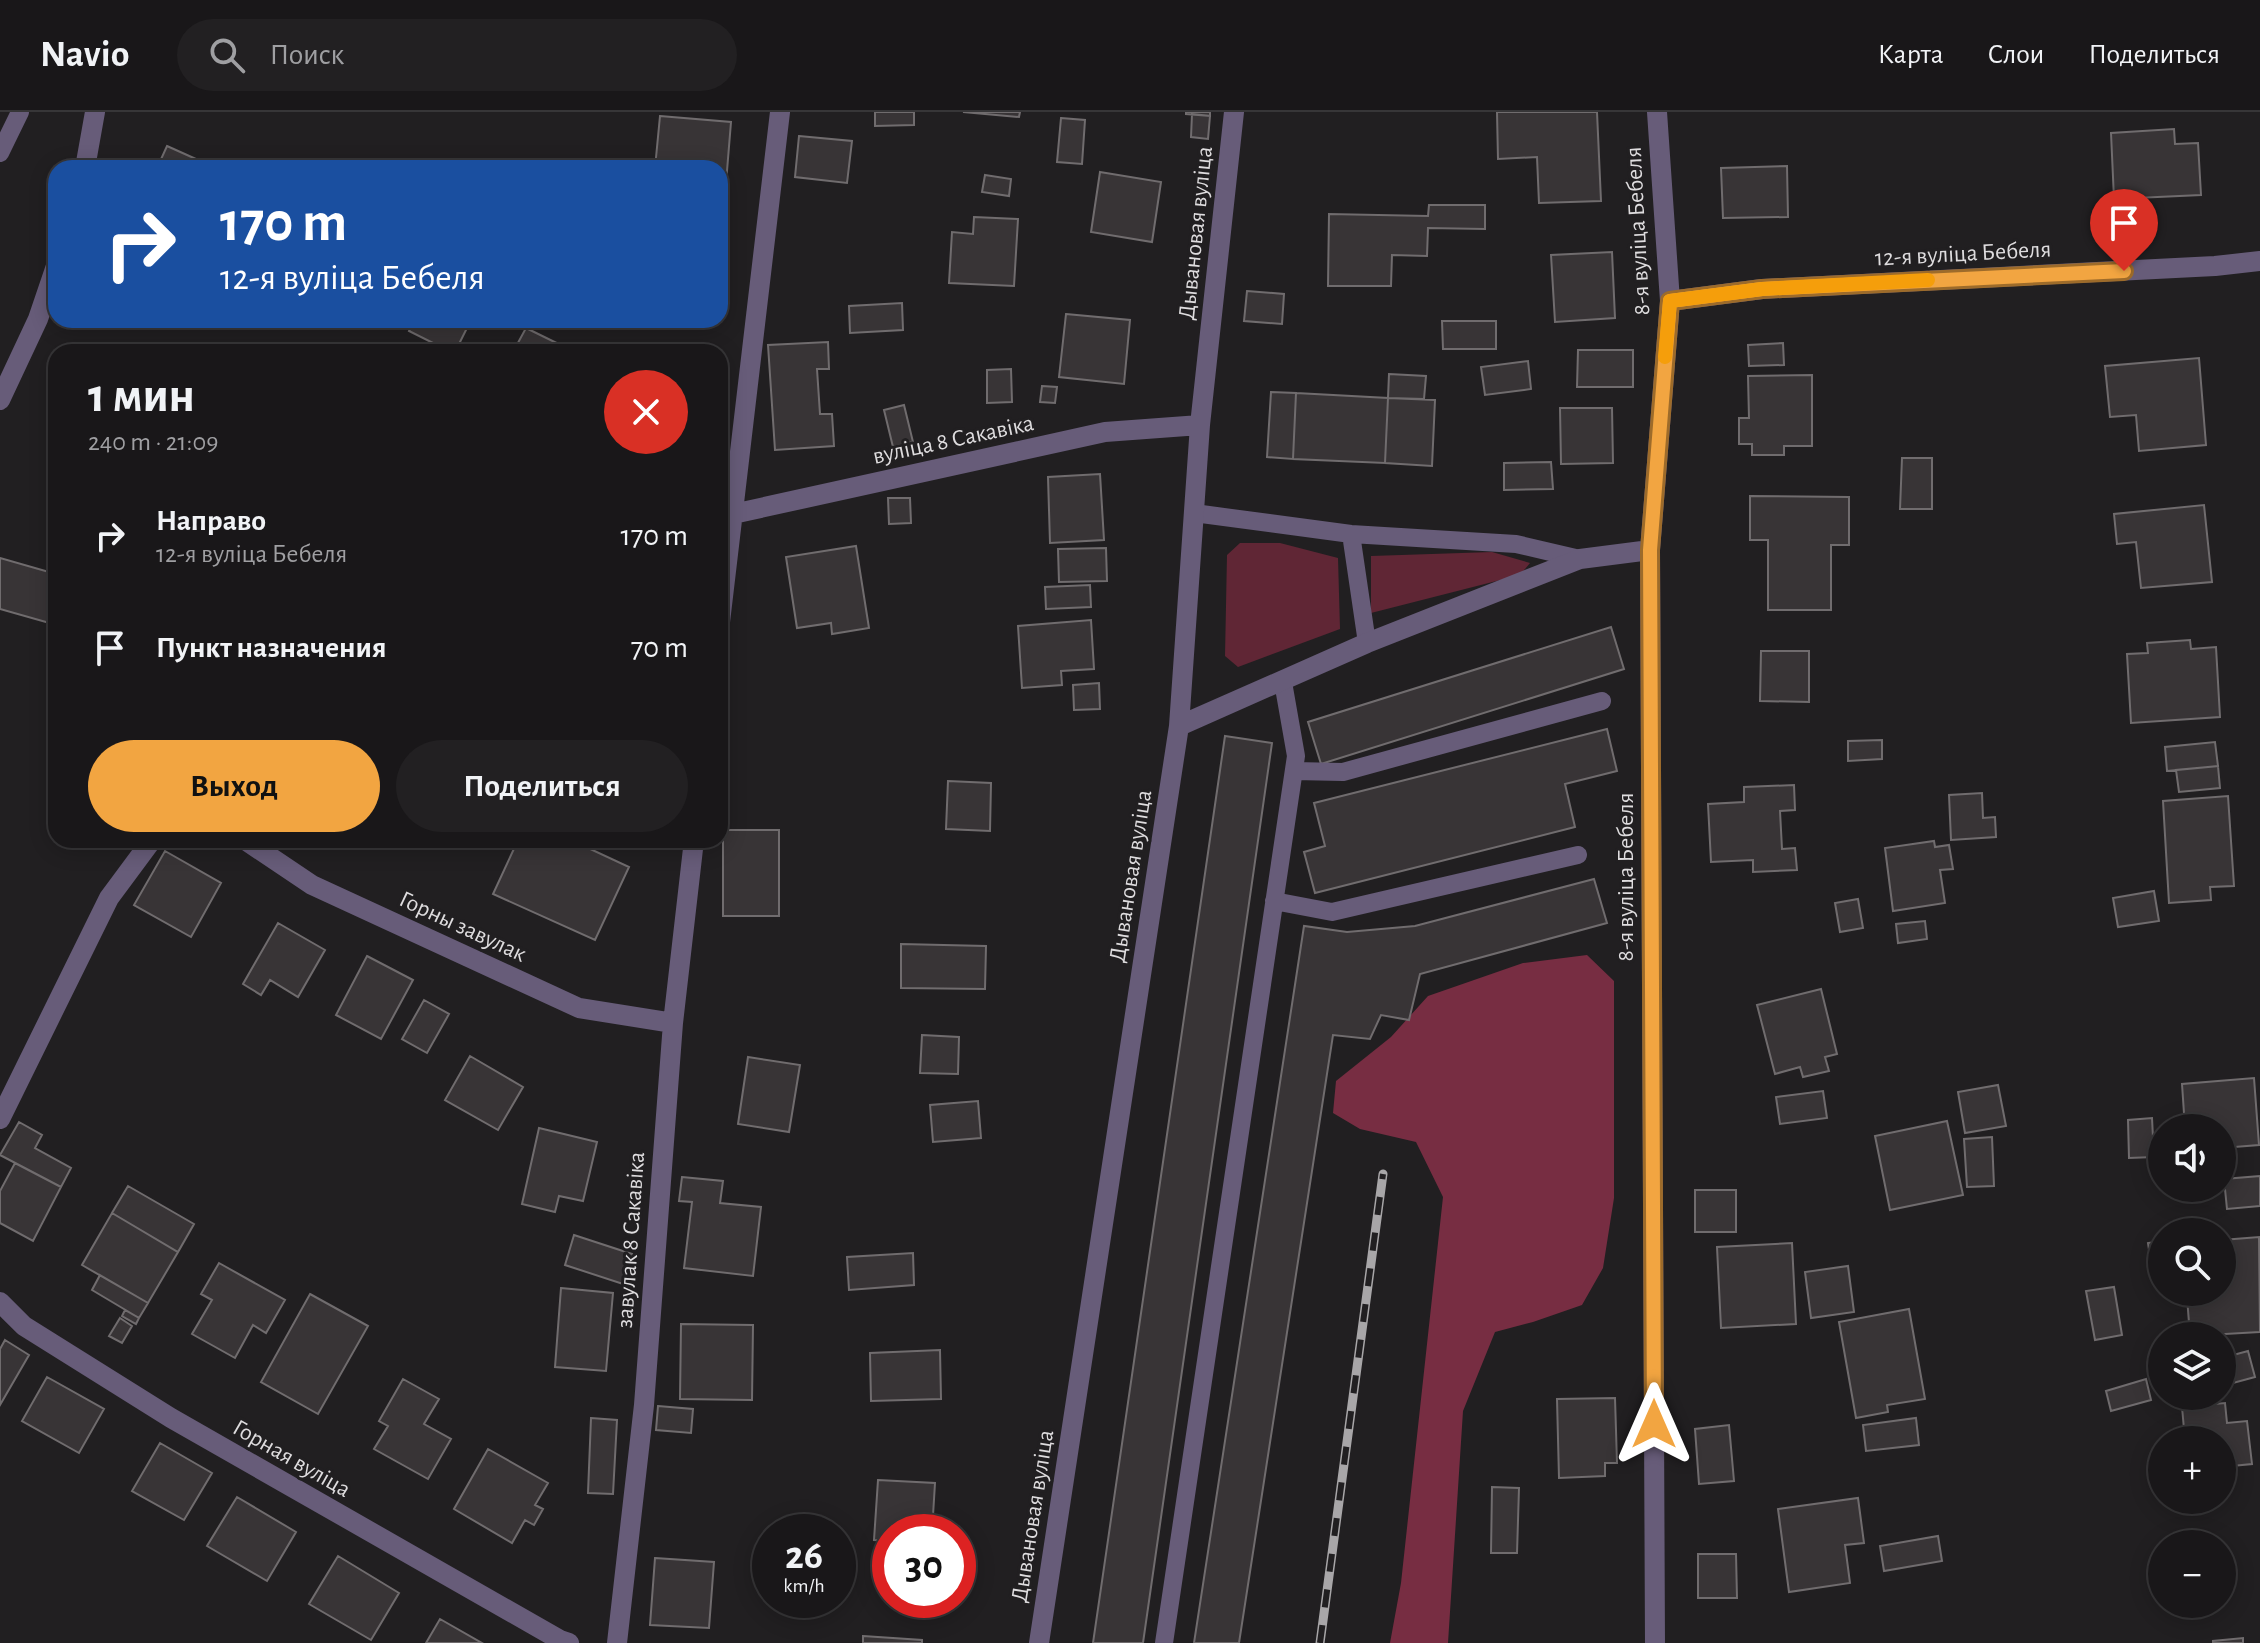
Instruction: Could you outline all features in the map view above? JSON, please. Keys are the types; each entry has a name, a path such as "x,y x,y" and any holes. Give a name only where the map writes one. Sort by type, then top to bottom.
{"street":[{"path":"86,160 95,112"},
{"path":"728,498 780,112"},
{"name":"Дывановая вуліца","path":"1039,1643 1179,726 1200,425 1234,112"},
{"name":"8-я вуліца Бебеля","path":"1655,1643 1650,550 1670,301 1657,112"},
{"name":"12-я вуліца Бебеля","path":"1670,301 1762,289 2215,266 2260,261"},
{"path":"0,400 38,319 48,290"},
{"name":"вуліца 8 Сакавіка","path":"728,513 1105,432 1200,425"},
{"path":"1179,726 1367,643 1580,559 1650,550"},
{"path":"0,1119 109,898 146,848"},
{"name":"Горны завулак","path":"257,848 312,885 579,1008 673,1023"},
{"name":"завулак 8 Сакавіка","path":"617,1643 644,1405 673,1023 693,848"},
{"name":"Горная вуліца","path":"0,1302 24,1326 171,1418 569,1643"}],"lane":[{"path":"0,153 20,112"},
{"path":"1194,513 1351,534 1516,544 1580,559"},
{"path":"1351,534 1367,643"},
{"path":"1164,1643 1296,756 1283,682"},
{"path":"1294,771 1343,772 1602,701"},
{"path":"1274,901 1332,912 1578,855"}],"shaded area":[{"path":"1240,543 1280,543 1338,558 1340,629 1238,667 1225,656 1227,555"},
{"path":"1492,552 1530,563 1520,575 1371,613 1371,556"},
{"path":"1587,955 1614,981 1614,1198 1603,1268 1582,1305 1495,1332 1463,1411 1448,1643 1390,1643 1401,1583 1443,1197 1416,1142 1360,1129 1333,1113 1336,1081 1391,1037 1428,996 1523,963"}],"building":[{"path":"875,112 914,112 914,125 875,126"},
{"path":"963,112 1020,112 1019,117"},
{"path":"1210,112 1210,116 1186,114"},
{"path":"1497,112 1597,112 1601,201 1539,203 1537,157 1498,159"},
{"path":"1192,114 1210,116 1208,139 1191,137"},
{"path":"660,116 731,122 728,160 656,160"},
{"path":"1061,118 1085,120 1082,164 1057,162"},
{"path":"2174,129 2175,144 2198,143 2201,195 2114,199 2111,133"},
{"path":"799,136 852,141 847,183 795,177"},
{"path":"167,146 198,160 161,160"},
{"path":"1787,166 1788,217 1723,218 1721,168"},
{"path":"1100,172 1161,182 1152,242 1091,232"},
{"path":"985,175 1011,179 1009,196 982,192"},
{"path":"1429,205 1485,205 1485,229 1428,228 1427,256 1392,255 1391,286 1328,286 1329,214 1428,216"},
{"path":"974,217 1018,219 1014,286 949,283 952,232 973,234"},
{"path":"1612,252 1615,318 1555,322 1551,255"},
{"path":"1247,291 1284,294 1282,324 1244,321"},
{"path":"902,303 903,330 850,333 849,306"},
{"path":"1066,314 1130,320 1124,384 1059,377"},
{"path":"1442,321 1496,321 1496,349 1443,349"},
{"path":"410,328 467,328 459,344 435,344 409,331"},
{"path":"526,328 559,344 517,344"},
{"path":"828,342 829,369 817,369 820,414 832,414 834,446 775,450 768,345"},
{"path":"1783,343 1784,365 1749,366 1748,345"},
{"path":"1578,350 1633,350 1633,387 1577,387"},
{"path":"2199,358 2206,445 2139,451 2136,415 2110,417 2105,366"},
{"path":"1528,361 1531,389 1485,395 1481,367"},
{"path":"1011,369 1012,402 987,403 987,370"},
{"path":"1389,374 1426,376 1424,399 1388,398"},
{"path":"1812,375 1812,446 1784,446 1784,455 1752,455 1752,444 1739,444 1739,418 1749,418 1748,376"},
{"path":"1042,386 1057,387 1055,403 1040,402"},
{"path":"1271,392 1296,393 1293,459 1267,457"},
{"path":"1296,393 1388,398 1385,463 1293,459"},
{"path":"1388,398 1435,400 1432,466 1385,463"},
{"path":"904,405 913,442 893,447 884,410"},
{"path":"1560,408 1612,408 1613,463 1561,464"},
{"path":"1902,458 1932,458 1932,509 1900,509"},
{"path":"1551,462 1553,489 1504,490 1504,463"},
{"path":"1100,474 1104,540 1050,543 1048,477"},
{"path":"1750,496 1849,497 1849,545 1831,545 1831,610 1768,610 1768,540 1750,540"},
{"path":"888,498 910,498 911,523 889,524"},
{"path":"2204,505 2212,582 2141,588 2136,542 2117,544 2114,514"},
{"path":"856,546 869,628 832,634 831,623 797,628 786,557"},
{"path":"1106,548 1107,581 1059,582 1058,549"},
{"path":"0,558 48,572 48,623 0,609"},
{"path":"1090,585 1091,607 1046,609 1045,587"},
{"path":"1091,620 1094,669 1061,671 1062,685 1022,688 1018,626"},
{"path":"1611,627 1624,669 1321,764 1308,722"},
{"path":"2190,640 2191,649 2216,647 2220,717 2131,723 2127,654 2148,653 2147,643"},
{"path":"1761,651 1809,651 1809,702 1760,701"},
{"path":"1099,683 1100,709 1074,710 1073,685"},
{"path":"1607,729 1617,771 1565,784 1575,827 1315,893 1304,852 1325,846 1314,803"},
{"path":"1225,736 1272,743 1143,1643 1093,1643"},
{"path":"1882,740 1882,759 1848,761 1848,741"},
{"path":"2215,742 2218,766 2167,771 2165,747"},
{"path":"2218,766 2220,788 2179,792 2176,770"},
{"path":"948,781 991,783 990,831 946,829"},
{"path":"1794,785 1795,810 1780,811 1782,849 1795,848 1797,870 1753,872 1753,860 1711,862 1708,804 1744,802 1744,787"},
{"path":"1982,793 1983,818 1995,817 1996,837 1951,840 1949,795"},
{"path":"2228,796 2234,886 2210,887 2211,900 2169,903 2163,801"},
{"path":"728,830 779,830 779,916 723,916 723,848 728,848"},
{"path":"1934,841 1935,847 1949,845 1953,869 1940,870 1945,903 1893,911 1885,848"},
{"path":"514,848 588,848 629,867 595,940 493,894"},
{"path":"165,851 221,883 191,937 134,905"},
{"path":"1594,879 1607,923 1420,974 1409,1020 1381,1015 1370,1039 1333,1035 1239,1643 1194,1643 1304,926 1347,932 1415,926"},
{"path":"2154,891 2159,921 2118,927 2113,898"},
{"path":"1858,899 1863,928 1840,932 1835,903"},
{"path":"1925,921 1927,939 1898,943 1896,924"},
{"path":"278,923 325,950 298,997 270,980 261,995 243,984"},
{"path":"901,944 986,946 985,989 901,988"},
{"path":"367,956 413,980 381,1039 336,1015"},
{"path":"1821,989 1837,1054 1825,1057 1829,1071 1803,1077 1800,1067 1775,1074 1757,1005"},
{"path":"424,1000 449,1014 427,1053 402,1039"},
{"path":"922,1035 959,1037 958,1074 920,1073"},
{"path":"470,1056 523,1087 498,1130 445,1100"},
{"path":"748,1057 800,1065 789,1132 738,1124"},
{"path":"2254,1078 2259,1145 2236,1147 2236,1114 2184,1114 2182,1084"},
{"path":"1998,1085 2006,1126 1965,1133 1958,1092"},
{"path":"1823,1091 1827,1118 1780,1124 1776,1097"},
{"path":"978,1101 981,1138 933,1142 930,1105"},
{"path":"2148,1118 2148,1157 2129,1158 2128,1120"},
{"path":"1947,1121 1963,1195 1890,1210 1875,1136"},
{"path":"19,1122 42,1135 35,1148 71,1168 61,1187 0,1155"},
{"path":"539,1128 597,1142 583,1201 559,1196 555,1212 522,1204"},
{"path":"1992,1137 1994,1186 1967,1187 1964,1139"},
{"path":"15,1163 61,1187 33,1241 0,1223 0,1191"},
{"path":"2260,1176 2260,1206 2227,1209 2226,1202 2236,1202 2236,1178"},
{"path":"682,1177 723,1181 720,1203 761,1207 753,1276 684,1268 692,1202 679,1201"},
{"path":"128,1186 194,1224 178,1252 112,1213"},
{"path":"1695,1190 1736,1190 1736,1232 1695,1232"},
{"path":"112,1213 178,1252 148,1303 82,1265"},
{"path":"574,1235 632,1254 623,1284 565,1265"},
{"path":"2259,1237 2260,1332 2236,1333 2236,1322 2189,1322 2188,1306 2236,1306 2236,1239"},
{"path":"1792,1243 1796,1324 1721,1328 1717,1247"},
{"path":"913,1253 914,1285 849,1290 847,1257"},
{"path":"219,1263 285,1300 266,1333 253,1325 235,1358 192,1334 212,1300 201,1294"},
{"path":"1848,1266 1854,1312 1811,1318 1805,1272"},
{"path":"100,1275 148,1303 139,1318 92,1290"},
{"path":"2114,1287 2122,1335 2095,1340 2086,1291"},
{"path":"561,1288 613,1293 606,1371 555,1367"},
{"path":"310,1294 368,1326 318,1414 261,1382"},
{"path":"1909,1309 1925,1399 1887,1405 1888,1412 1856,1418 1839,1322"},
{"path":"125,1310 139,1318 136,1324 122,1316"},
{"path":"120,1318 132,1326 122,1343 109,1336"},
{"path":"681,1324 753,1325 752,1400 680,1399"},
{"path":"5,1340 29,1355 0,1405 0,1349"},
{"path":"940,1350 941,1399 871,1401 870,1353"},
{"path":"2248,1351 2255,1377 2236,1382 2236,1354"},
{"path":"47,1377 104,1409 79,1453 22,1421"},
{"path":"403,1379 439,1399 424,1424 451,1439 428,1479 374,1449 388,1426 379,1421"},
{"path":"2146,1379 2148,1401 2111,1411 2106,1391"},
{"path":"1615,1398 1617,1463 1605,1463 1605,1476 1559,1478 1557,1399"},
{"path":"658,1406 693,1409 691,1433 656,1430"},
{"path":"2182,1410 2226,1410 2227,1423 2247,1421 2252,1464 2236,1466 2236,1426 2184,1426"},
{"path":"591,1418 617,1420 613,1494 588,1493"},
{"path":"1916,1418 1919,1445 1866,1451 1863,1425"},
{"path":"1729,1425 1734,1481 1699,1484 1695,1429"},
{"path":"160,1443 212,1473 184,1520 132,1491"},
{"path":"488,1449 548,1483 535,1505 543,1509 534,1525 525,1520 512,1543 454,1509"},
{"path":"878,1480 935,1483 933,1514 876,1514"},
{"path":"1492,1487 1519,1488 1517,1553 1491,1553"},
{"path":"237,1497 296,1532 267,1581 207,1546"},
{"path":"1858,1498 1864,1543 1845,1545 1850,1583 1789,1592 1778,1509"},
{"path":"1938,1536 1942,1561 1884,1571 1880,1546"},
{"path":"1698,1554 1736,1554 1737,1598 1698,1598"},
{"path":"338,1556 399,1593 371,1640 309,1604"},
{"path":"655,1558 714,1562 709,1628 650,1625"},
{"path":"440,1619 482,1643 426,1643"},
{"path":"863,1636 922,1640 922,1643 863,1643"},
{"path":"2243,1638 2243,1643 2213,1643 2213,1641"}],"railway":[{"path":"1320,1643 1383,1174"}],"slow traffic":[{"path":"1665,357 1670,301 1762,289 1928,280"}],"route":[{"path":"1654,1424 1650,550 1670,301 1762,289 2124,271"}]}
